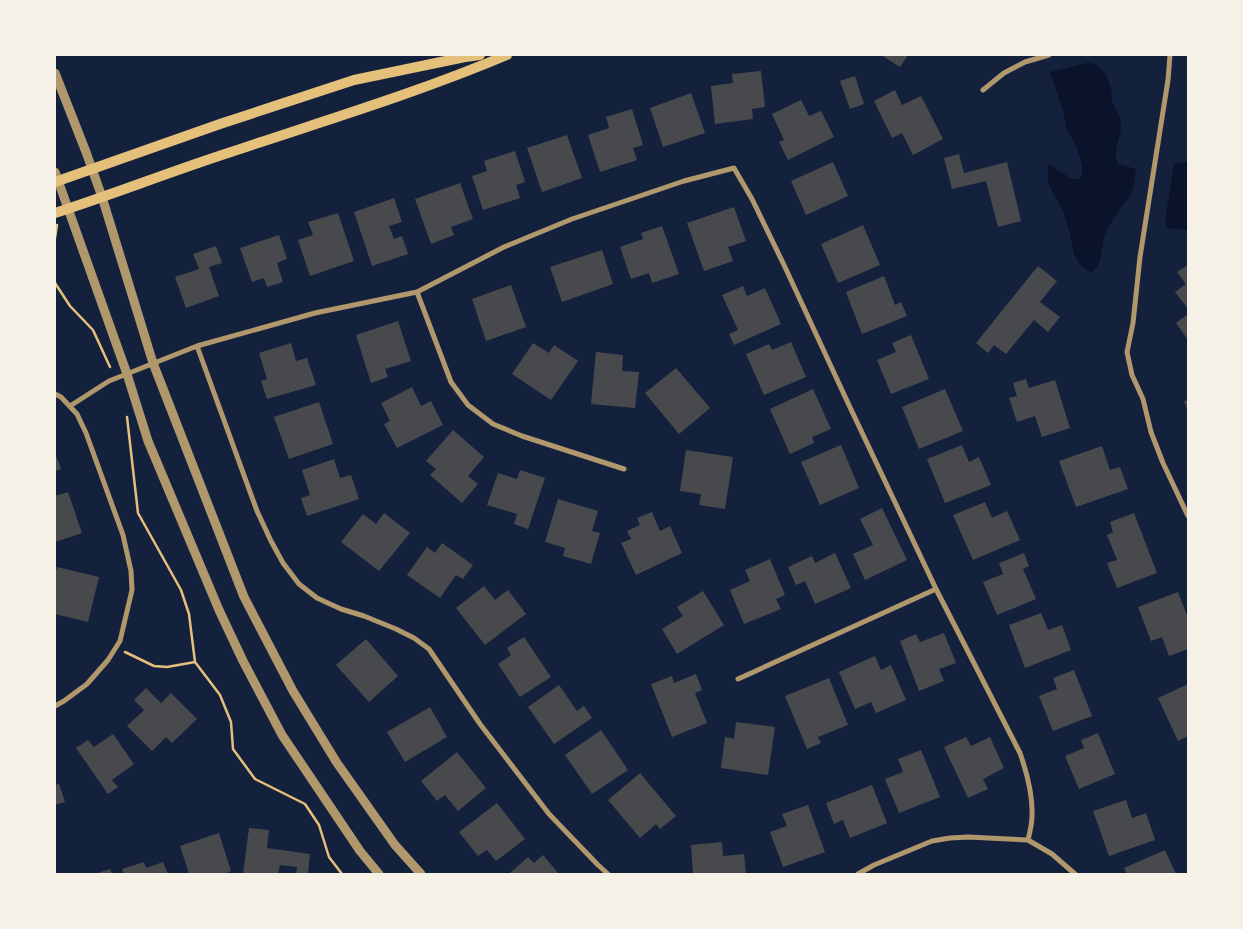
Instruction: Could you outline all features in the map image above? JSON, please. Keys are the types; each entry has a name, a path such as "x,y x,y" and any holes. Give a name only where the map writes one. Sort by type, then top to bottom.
{"main road":[{"path":"56,179 92,170 220,124 354,80 480,55"},
{"path":"55,213 229,152 366,107 466,72 507,55"}],"street":[{"path":"983,90 1004,74 1025,62 1049,55"},
{"path":"1170,55 1168,80 1127,352 1132,375 1143,399 1151,432 1163,463 1186,507 1188,516"},
{"path":"55,73 102,197 153,363 244,597 293,691 337,763 395,845 420,874"},
{"path":"70,406 109,381 197,346 315,313 417,292 504,247 572,220 684,181 734,168 752,199 784,265 936,589 1020,753 1029,779 1031,798 1032,816 1028,840"},
{"path":"56,179 148,440 219,610 243,661 282,735 360,851 379,874"},
{"path":"417,292 451,382 468,405 493,424 522,436 624,469"},
{"path":"197,346 257,511 270,541 299,584 317,598 396,629 414,638 429,649 480,724 549,814 608,874"},
{"path":"55,394 61,397 77,414 86,433 123,535 131,571 132,590 120,641 116,648 87,684 55,706"},
{"path":"738,679 936,589"},
{"path":"858,874 874,865 932,841 968,837 1028,840 1052,854 1075,874"}],"path":[{"path":"55,284 70,306 93,330 116,378"},
{"path":"126,416 138,513 181,590 189,614 195,662 220,695 231,722 233,750 255,779 304,804 319,825 329,857 342,874"},
{"path":"116,648 154,666 167,667 195,662"}],"water":[{"path":"1087,63 1101,68 1110,85 1112,101 1121,122 1116,153 1118,164 1136,169 1132,192 1115,217 1104,238 1099,263 1092,273 1082,267 1074,255 1064,213 1048,183 1048,166 1050,165 1072,179 1080,179 1082,175 1082,165 1076,146 1067,130 1062,107 1050,72"},
{"path":"1188,162 1188,230 1167,228 1165,219 1174,164"}],"building":[{"path":"881,55 908,55 900,67"},
{"path":"761,71 765,107 752,109 753,119 715,124 711,86 733,83 732,74"},
{"path":"855,76 864,104 850,109 840,81"},
{"path":"895,90 902,105 921,96 943,139 913,155 902,133 892,138 874,101"},
{"path":"691,93 705,133 663,147 650,108"},
{"path":"801,100 809,116 821,111 834,137 788,160 779,142 784,140 772,114"},
{"path":"632,109 643,145 633,148 637,160 600,172 588,135 609,128 606,117"},
{"path":"567,135 582,178 542,192 527,148"},
{"path":"515,151 525,182 516,185 520,198 483,210 472,176 487,171 484,161"},
{"path":"959,154 964,173 1007,162 1021,221 998,227 986,181 952,189 944,158"},
{"path":"833,162 848,196 806,215 791,181"},
{"path":"460,183 473,219 451,227 454,235 431,244 415,199"},
{"path":"394,198 402,222 389,226 394,239 402,236 408,254 372,266 354,212"},
{"path":"734,207 746,241 728,247 733,261 704,271 687,223"},
{"path":"338,213 354,261 310,276 298,240 313,235 308,222"},
{"path":"863,225 880,265 838,283 821,244"},
{"path":"662,226 679,274 652,283 649,273 631,279 620,247 643,239 641,233"},
{"path":"279,235 287,259 277,263 283,282 267,287 264,278 252,282 240,248"},
{"path":"216,246 222,263 209,267 219,296 186,308 175,277 199,269 193,254"},
{"path":"602,250 613,284 562,302 550,267"},
{"path":"1188,265 1188,309 1175,292 1186,284 1177,272"},
{"path":"1038,266 1057,281 1040,302 1060,317 1048,332 1034,320 1006,354 994,345 988,353 976,343"},
{"path":"884,276 895,305 901,302 907,316 862,334 846,292"},
{"path":"511,285 526,327 486,341 472,299"},
{"path":"743,286 747,296 765,288 781,324 734,345 729,334 738,330 722,295"},
{"path":"1188,314 1188,340 1176,323"},
{"path":"398,321 411,361 385,369 388,377 371,383 356,335"},
{"path":"911,335 929,379 891,394 877,360 896,352 892,343"},
{"path":"791,342 806,377 764,395 746,354 769,344 772,350"},
{"path":"291,343 296,361 307,358 316,385 267,399 261,381 267,379 259,353"},
{"path":"533,343 549,353 554,345 578,361 551,400 512,374"},
{"path":"596,352 623,355 622,371 639,372 635,408 591,404"},
{"path":"676,368 710,408 679,434 645,393"},
{"path":"1026,379 1029,388 1055,380 1070,428 1042,437 1035,416 1017,422 1009,398 1017,396 1013,383"},
{"path":"412,387 421,406 431,401 443,425 397,448 384,424 390,421 381,403"},
{"path":"813,389 831,429 812,437 814,443 790,454 770,409"},
{"path":"945,389 963,431 919,449 902,407"},
{"path":"1188,400 1188,412 1184,401"},
{"path":"319,402 333,444 289,459 274,417"},
{"path":"453,430 484,457 468,476 478,484 462,503 430,475 436,469 426,461"},
{"path":"841,445 859,488 820,505 801,462"},
{"path":"962,445 969,462 979,457 991,485 945,503 927,459"},
{"path":"1102,446 1110,470 1120,467 1128,489 1076,507 1059,461"},
{"path":"686,450 733,457 725,509 699,505 701,494 680,491"},
{"path":"55,453 61,469 55,471"},
{"path":"334,459 340,478 351,475 359,499 307,516 301,498 310,495 302,470"},
{"path":"520,470 545,478 528,529 514,524 517,514 487,505 498,473 517,479"},
{"path":"68,492 82,533 55,542 55,496"},
{"path":"558,499 598,511 592,531 600,533 591,564 563,556 565,548 545,542"},
{"path":"985,502 992,518 1007,511 1020,540 973,560 953,515"},
{"path":"882,508 907,560 865,580 853,554 873,545 860,519"},
{"path":"652,512 660,531 670,526 682,553 636,575 621,543 631,539 627,531 640,525 637,518"},
{"path":"384,513 410,533 379,571 341,542 363,514 376,524"},
{"path":"1134,513 1157,573 1117,588 1107,563 1117,560 1107,535 1113,532 1110,522"},
{"path":"442,543 473,565 463,579 456,575 440,598 407,575 427,547 435,553"},
{"path":"835,553 851,588 815,604 805,581 796,585 788,567 812,556 815,563"},
{"path":"1024,553 1029,566 1023,569 1036,599 997,615 983,582 1003,574 999,563"},
{"path":"770,559 785,595 776,599 781,609 744,624 730,590 750,581 745,570"},
{"path":"57,567 99,577 88,622 55,614 55,576"},
{"path":"484,586 495,600 508,590 526,614 485,645 456,608"},
{"path":"703,591 724,625 677,654 662,629 683,616 677,607"},
{"path":"1178,592 1188,618 1188,649 1169,656 1162,637 1151,641 1138,607"},
{"path":"1041,613 1048,630 1062,625 1071,650 1025,668 1009,625"},
{"path":"944,633 956,663 939,669 944,681 919,691 900,641 916,634 920,642"},
{"path":"524,637 551,677 520,697 498,664 511,655 507,648"},
{"path":"366,639 398,676 369,702 336,665"},
{"path":"875,656 881,670 891,665 906,700 876,713 871,702 855,709 839,672"},
{"path":"1074,670 1092,716 1053,731 1039,696 1057,689 1053,678"},
{"path":"696,674 702,690 695,693 707,723 672,737 651,684 672,676 674,683"},
{"path":"829,678 848,725 818,737 821,743 807,749 785,696"},
{"path":"1188,684 1188,736 1178,741 1158,698"},
{"path":"559,685 577,711 584,706 592,718 554,744 528,707"},
{"path":"146,688 161,703 171,693 197,719 172,743 166,737 152,751 127,726 144,710 134,700"},
{"path":"430,707 447,737 405,762 387,732"},
{"path":"736,722 775,727 768,775 721,768 725,737 734,739"},
{"path":"601,730 628,770 592,794 565,755"},
{"path":"1098,733 1115,774 1079,789 1065,756 1084,748 1081,740"},
{"path":"113,734 134,764 112,780 118,787 108,794 76,748 88,740 94,747"},
{"path":"966,737 971,746 990,737 1004,768 983,779 988,789 968,798 944,747"},
{"path":"921,750 940,797 899,813 885,779 903,772 898,759"},
{"path":"457,752 486,788 458,811 445,795 437,801 421,781"},
{"path":"640,773 676,816 660,829 656,824 640,838 608,800"},
{"path":"59,784 65,802 55,805 55,785"},
{"path":"872,785 887,823 850,838 843,820 834,824 826,803"},
{"path":"1126,800 1132,818 1146,813 1155,840 1109,856 1093,811"},
{"path":"497,803 525,839 496,861 487,850 478,856 459,832"},
{"path":"808,805 825,852 783,867 770,832 787,826 782,814"},
{"path":"249,828 269,830 267,848 310,854 308,874 296,874 297,867 280,865 278,874 243,874"},
{"path":"219,833 231,871 223,874 189,874 180,846"},
{"path":"722,842 723,856 744,854 746,874 693,874 691,845"},
{"path":"1165,850 1176,874 1127,874 1124,868"},
{"path":"543,855 559,874 509,874 528,857 534,863"},
{"path":"144,862 146,868 163,862 168,874 124,874 122,869"},
{"path":"110,869 112,874 95,874"}]}
